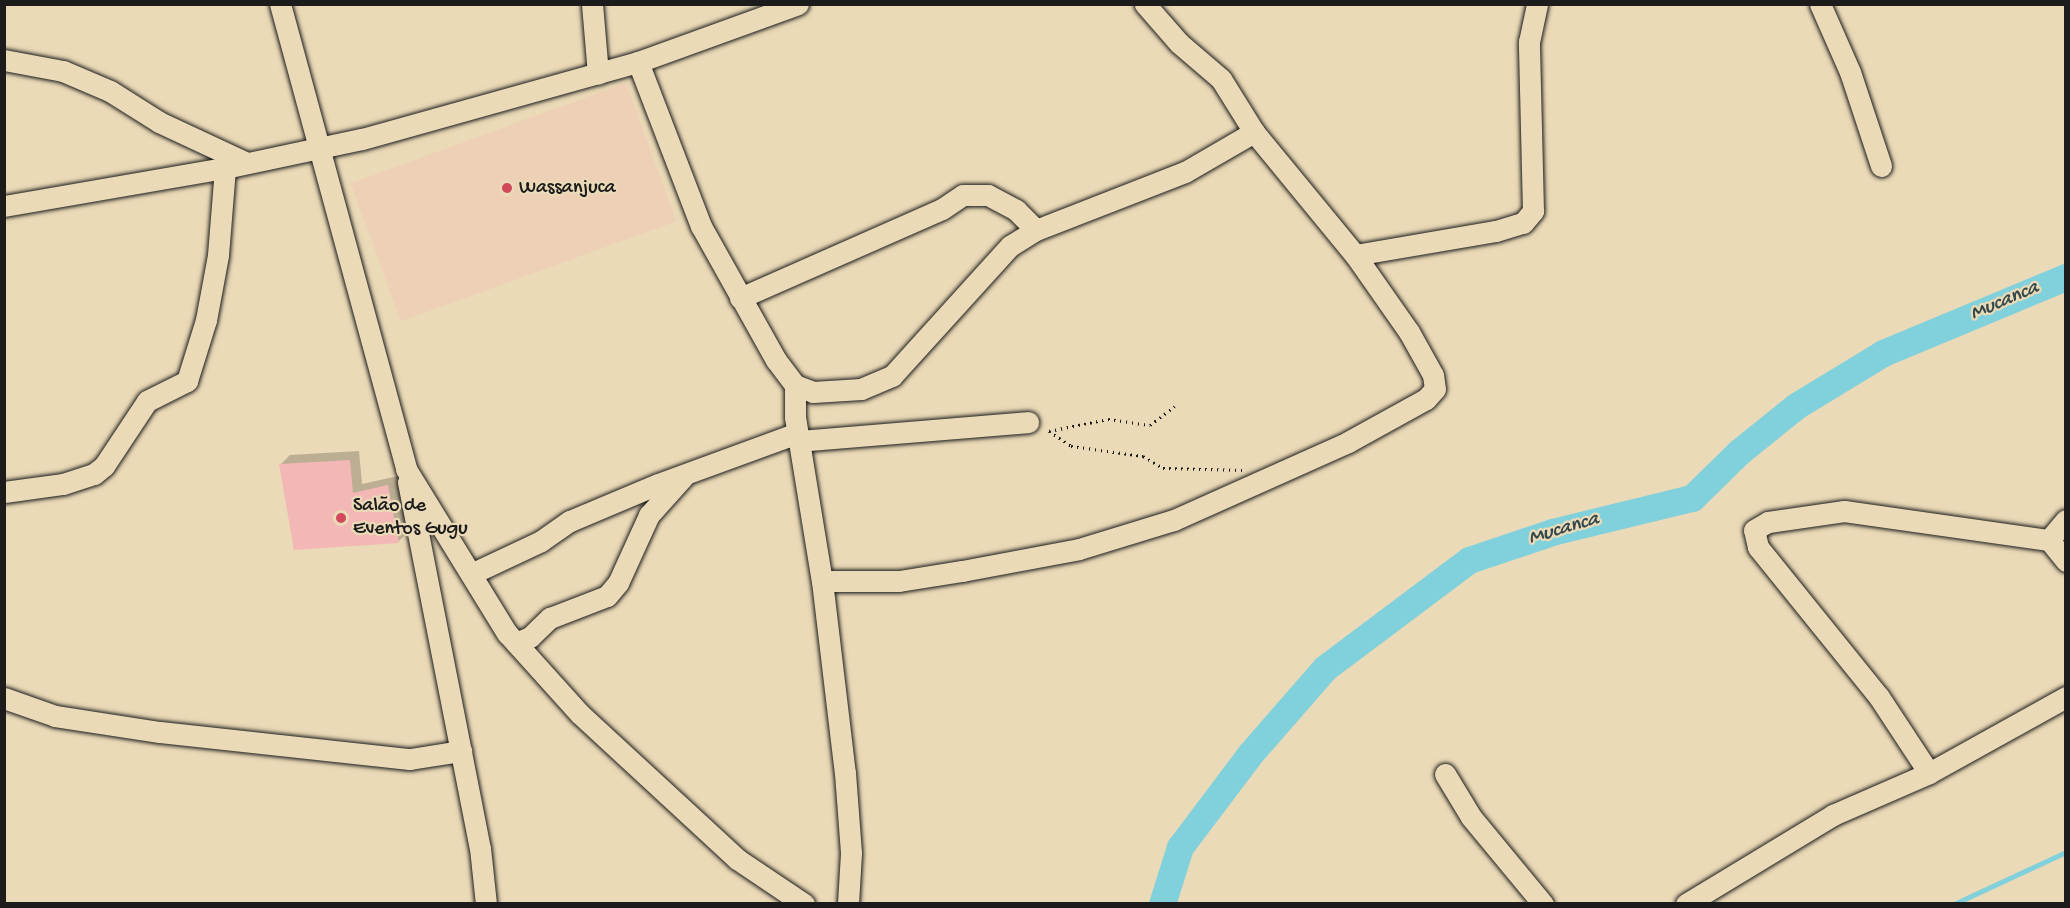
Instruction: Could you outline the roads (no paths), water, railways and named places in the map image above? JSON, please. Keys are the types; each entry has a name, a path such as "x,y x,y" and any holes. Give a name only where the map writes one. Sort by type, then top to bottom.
{"street":[{"path":"280,4 321,149 364,323 406,469 480,848 486,903"},
{"path":"592,4 597,74"},
{"path":"4,206 321,149 638,62 798,4"},
{"path":"822,581 899,581 1079,549 1174,520 1348,442 1426,399 1436,389 1433,375 1409,332 1355,255 1254,132 1221,79 1179,43 1145,4"},
{"path":"1355,255 1496,231 1523,224 1533,211 1529,42 1537,4"},
{"path":"1820,4 1850,72 1881,166"},
{"path":"4,60 63,70 110,91 159,122 247,163"},
{"path":"638,62 701,226 776,360 795,385 813,392 851,389 892,376 974,281 1010,246 1036,230 1185,172 1254,132"},
{"path":"4,492 63,483 94,474 104,466 147,401 187,381 206,320 218,255 225,168"},
{"path":"740,298 942,209 963,195 988,195 1016,210 1036,230"},
{"path":"795,385 797,437 822,581 850,841 848,903"},
{"path":"471,574 541,541 570,521 687,473 797,437 1028,422"},
{"path":"406,469 516,643 580,714 737,860 804,903"},
{"path":"516,643 530,637 550,618 608,596 618,583 649,515 687,473"},
{"path":"1929,773 1879,697 1758,547 1754,530 1768,522 1844,511 2049,540 2066,561"},
{"path":"2049,540 2066,520"},
{"path":"4,698 55,716 160,732 410,759 461,751"},
{"path":"1686,903 1833,815 1929,773 2066,698"},
{"path":"1445,774 1471,817 1543,903"}],"waterway":[{"name":"Mucanca","path":"1162,904 1180,847 1250,754 1325,668 1469,560 1552,532 1692,498 1739,452 1796,406 1883,353 2066,277"},
{"path":"1954,904 2066,852"}],"place":[{"name":"Wassanjuca","path":"507,188"},
{"name":"Salão de Eventos Gugu","path":"341,518"}]}
